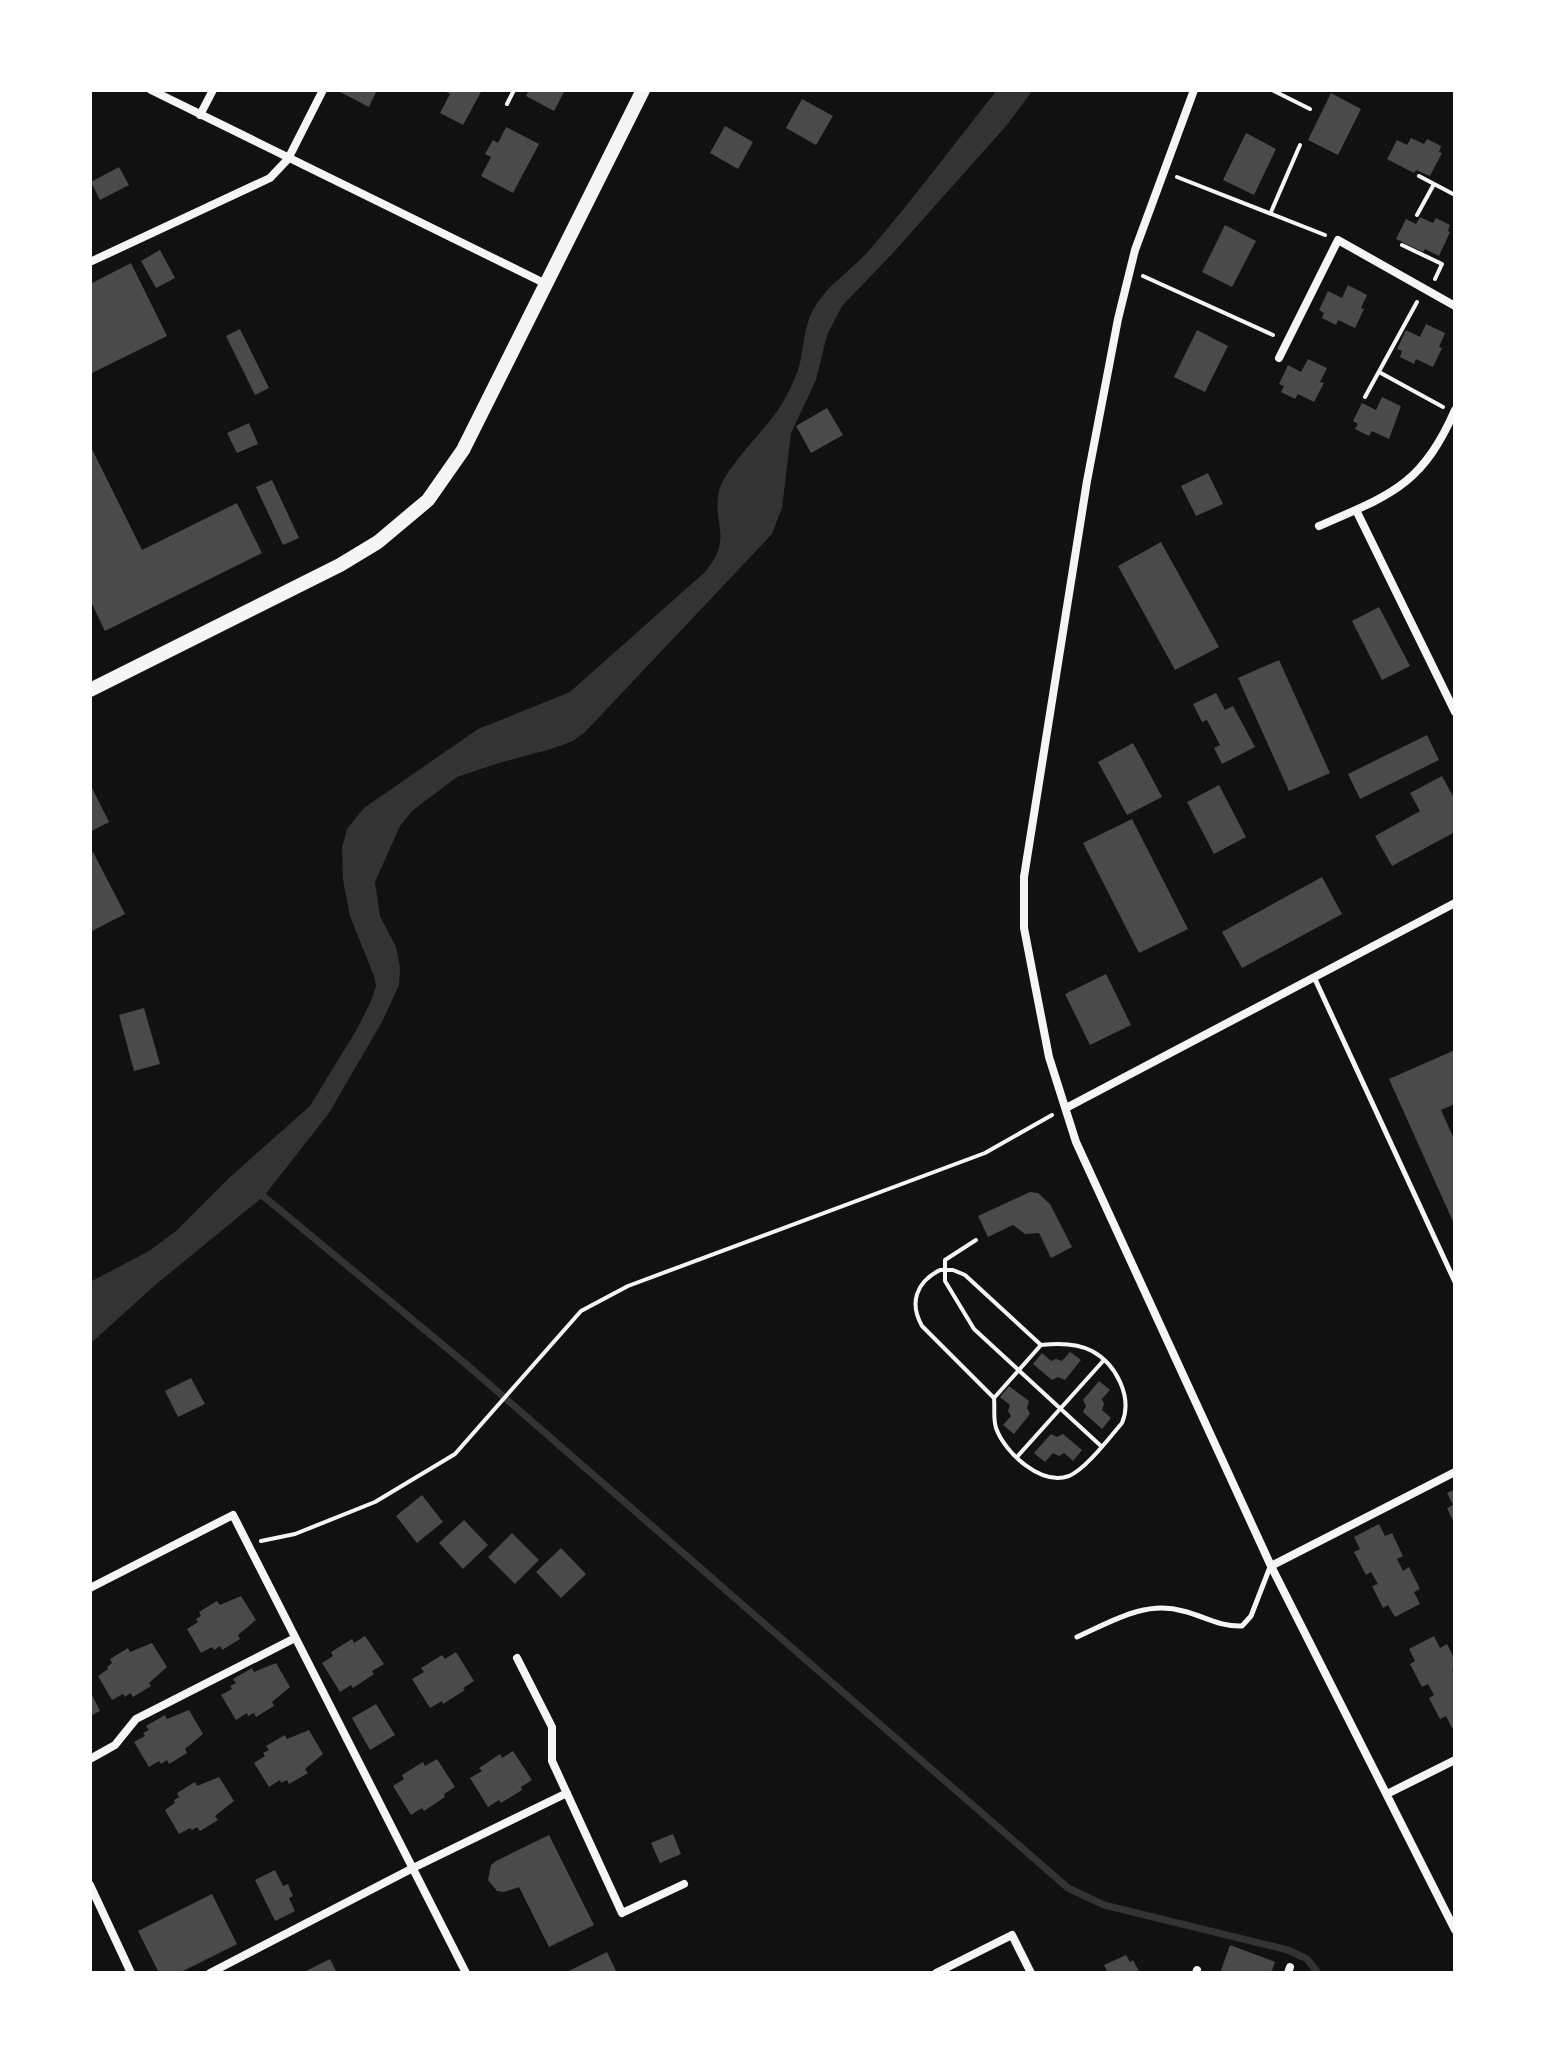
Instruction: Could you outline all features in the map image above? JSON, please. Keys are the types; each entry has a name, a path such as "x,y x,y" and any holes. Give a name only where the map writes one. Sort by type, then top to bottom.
{"street":[{"path":"151,90 544,283"},
{"path":"200,115 213,90"},
{"path":"90,262 270,178 288,159 323,90"},
{"path":"90,690 340,565 400,525 428,500 463,450 643,90"},
{"path":"1194,90 1129,270 1087,481 1024,877 1024,928 1049,1057 1076,1142 1271,1566 1455,1930"},
{"path":"1279,358 1338,240 1455,306"},
{"path":"1319,526 1387,496 1409,481 1426,464 1454,412"},
{"path":"1356,510 1455,712"},
{"path":"1066,1108 1455,903"},
{"path":"1271,1566 1455,1472"},
{"path":"90,1588 233,1515 466,1973"},
{"path":"90,1759 115,1745 136,1719 295,1638"},
{"path":"517,1658 552,1727 552,1761 622,1913 684,1884"},
{"path":"1387,1794 1455,1760"},
{"path":"210,1973 567,1793"},
{"path":"90,1885 132,1972"},
{"path":"936,1973 1012,1935 1031,1973"}],"lane":[{"path":"1314,977 1455,1282"},
{"path":"1077,1637 1133,1612 1162,1606 1228,1626 1242,1626 1251,1616 1271,1566"}],"path":[{"path":"507,104 514,90"},
{"path":"1272,90 1310,109"},
{"path":"1271,212 1300,145"},
{"path":"1163,172 1338,240"},
{"path":"1419,176 1455,195"},
{"path":"1417,215 1434,184"},
{"path":"1365,397 1442,264 1402,245"},
{"path":"1129,270 1288,341"},
{"path":"1379,372 1454,412"},
{"path":"247,1544 295,1534 375,1502 455,1454 581,1311 628,1286 985,1153 1066,1108"},
{"path":"976,1240 945,1260 945,1281 974,1329 1101,1446"},
{"path":"994,1398 922,1326 915,1315 917,1289 928,1276 940,1270 953,1270 965,1275 1041,1345"},
{"path":"1041,1345 1075,1345 1092,1351 1104,1360 1123,1388 1126,1415 1101,1446 1070,1475 1058,1477 1042,1474 1017,1457 998,1433 993,1417 994,1398 1018,1371 1041,1345"},
{"path":"1017,1457 1104,1360"}],"shaded area":[{"path":"997,90 1033,90 1006,126 842,306 827,335 816,380 791,433 782,508 772,534 586,731 573,741 551,749 457,777 412,811 400,826 375,882 380,916 396,947 400,967 399,985 383,1020 329,1113 264,1196 154,1286 90,1344 90,1282 149,1251 176,1231 228,1179 310,1106 371,1001 376,986 374,976 350,916 343,880 342,848 347,829 364,808 478,729 570,692 705,572 714,560 720,540 718,503 722,482 786,397 798,369 813,310 825,292 864,256 887,229"}],"building":[{"path":"336,90 377,90 369,107"},
{"path":"443,90 482,90 463,125 440,113 450,94"},
{"path":"529,90 565,90 554,111 526,96"},
{"path":"1331,93 1361,109 1338,155 1308,140"},
{"path":"802,99 833,116 816,145 786,128"},
{"path":"725,126 753,142 738,169 710,153"},
{"path":"506,127 539,144 513,193 481,176 491,157 485,154 493,140 498,143"},
{"path":"1246,133 1276,149 1254,195 1223,180"},
{"path":"1411,138 1424,144 1427,139 1441,146 1439,152 1442,153 1430,176 1416,170 1414,173 1387,159 1397,140 1407,145"},
{"path":"119,167 129,185 100,200 91,182"},
{"path":"1420,217 1433,223 1436,218 1450,225 1439,256 1396,239 1406,219 1416,224"},
{"path":"1225,225 1256,241 1232,287 1202,272"},
{"path":"160,250 175,278 156,288 141,261"},
{"path":"131,263 167,336 90,374 90,284"},
{"path":"1348,285 1367,295 1355,328 1338,320 1336,325 1322,318 1324,313 1319,310 1328,291 1342,298"},
{"path":"1426,324 1445,333 1433,367 1416,359 1414,364 1400,357 1402,351 1397,349 1406,330 1420,337"},
{"path":"240,329 269,388 255,395 226,336"},
{"path":"1197,330 1228,346 1205,392 1174,377"},
{"path":"1308,359 1327,368 1320,382 1324,383 1314,402 1298,394 1295,399 1281,392 1284,386 1279,384 1288,365 1301,372"},
{"path":"1382,397 1401,406 1389,439 1372,431 1369,436 1355,429 1358,424 1353,421 1362,403 1376,410"},
{"path":"827,408 843,435 811,453 796,426"},
{"path":"249,423 258,444 237,453 227,433"},
{"path":"90,445 142,550 237,503 262,553 105,631 90,600"},
{"path":"1208,473 1223,504 1196,516 1181,486"},
{"path":"272,480 299,538 283,545 256,487"},
{"path":"1161,542 1219,647 1175,670 1118,566"},
{"path":"1379,607 1410,666 1382,680 1352,621"},
{"path":"1279,660 1330,773 1289,791 1238,678"},
{"path":"1216,693 1225,710 1233,706 1255,747 1222,764 1214,748 1220,745 1207,720 1202,722 1193,704"},
{"path":"1427,735 1439,760 1360,799 1348,774"},
{"path":"1133,743 1162,797 1127,815 1098,762"},
{"path":"1442,776 1455,800 1455,832 1392,866 1375,836 1420,811 1410,793"},
{"path":"90,784 109,822 90,832"},
{"path":"1219,785 1246,837 1214,854 1187,802"},
{"path":"1132,819 1188,929 1139,953 1083,843"},
{"path":"93,852 125,914 90,932 90,853"},
{"path":"1322,877 1342,914 1242,968 1222,932"},
{"path":"1106,974 1131,1025 1090,1045 1065,994"},
{"path":"144,1008 160,1064 134,1071 119,1015"},
{"path":"1455,1050 1455,1104 1441,1110 1455,1141 1455,1226 1389,1079"},
{"path":"1030,1192 1038,1193 1050,1204 1072,1247 1051,1258 1039,1233 1025,1234 1013,1225 988,1237 978,1216"},
{"path":"1070,1352 1081,1360 1065,1380 1058,1377 1052,1380 1033,1364 1042,1353 1051,1361 1062,1361"},
{"path":"191,1378 205,1404 178,1417 165,1391"},
{"path":"1099,1381 1110,1390 1102,1399 1102,1410 1111,1418 1102,1429 1083,1412 1086,1406 1083,1400"},
{"path":"1009,1386 1029,1401 1027,1408 1030,1414 1014,1434 1003,1425 1011,1416 1008,1411 1010,1405 1000,1397"},
{"path":"1051,1434 1057,1437 1063,1434 1082,1450 1073,1461 1064,1453 1059,1456 1053,1453 1045,1462 1034,1453"},
{"path":"1455,1489 1455,1525 1447,1508 1453,1505 1447,1493"},
{"path":"422,1495 443,1522 417,1543 396,1516"},
{"path":"464,1520 488,1545 463,1569 439,1543"},
{"path":"1379,1524 1385,1536 1392,1533 1403,1556 1397,1559 1403,1571 1409,1567 1420,1589 1414,1592 1420,1604 1395,1617 1388,1605 1383,1608 1372,1586 1378,1584 1371,1572 1366,1575 1354,1552 1360,1549 1354,1537"},
{"path":"512,1533 539,1560 515,1584 488,1557"},
{"path":"561,1548 586,1574 561,1598 536,1572"},
{"path":"241,1596 256,1620 238,1635 240,1639 222,1650 220,1646 214,1650 212,1647 201,1653 187,1629 198,1622 199,1612 217,1601 220,1605"},
{"path":"365,1636 384,1664 353,1688 351,1685 340,1692 322,1663 333,1656 331,1652 352,1639 354,1643"},
{"path":"1434,1636 1440,1648 1447,1644 1455,1660 1455,1669 1452,1670 1455,1675 1455,1727 1452,1728 1446,1716 1440,1719 1429,1698 1434,1695 1428,1684 1422,1687 1410,1664 1415,1661 1409,1649"},
{"path":"152,1643 167,1667 149,1683 151,1686 133,1697 130,1693 125,1697 123,1694 112,1700 98,1676 108,1669 112,1663 110,1659 128,1648 130,1652"},
{"path":"456,1652 474,1681 443,1704 442,1701 430,1708 412,1679 424,1672 421,1668 442,1655 445,1659"},
{"path":"276,1663 290,1687 272,1702 274,1706 256,1717 254,1713 248,1716 247,1713 236,1720 221,1695 232,1689 230,1686 236,1683 233,1679 252,1668 254,1672"},
{"path":"90,1691 100,1711 90,1716"},
{"path":"376,1704 395,1735 370,1750 352,1718"},
{"path":"189,1710 203,1734 185,1749 187,1753 169,1764 167,1760 161,1764 159,1761 149,1767 134,1742 145,1736 143,1733 149,1730 146,1726 165,1715 167,1719"},
{"path":"309,1730 323,1754 305,1769 308,1773 289,1784 287,1780 281,1783 280,1780 269,1787 254,1763 265,1756 263,1753 269,1750 266,1746 285,1735 287,1739"},
{"path":"513,1751 532,1780 501,1803 499,1800 488,1807 470,1778 500,1754 502,1758"},
{"path":"437,1759 455,1787 424,1811 422,1808 411,1815 393,1786 404,1779 402,1775 423,1762 425,1766"},
{"path":"219,1777 234,1801 215,1816 218,1820 200,1831 197,1827 190,1828 179,1834 165,1810 175,1803 174,1800 179,1797 177,1793 195,1782 197,1786"},
{"path":"673,1834 681,1854 660,1863 651,1843"},
{"path":"549,1835 594,1925 549,1947 519,1887 497,1891 488,1880 491,1865 496,1861"},
{"path":"275,1870 283,1886 288,1884 293,1896 289,1898 295,1911 275,1921 255,1880"},
{"path":"212,1894 237,1944 179,1973 159,1973 138,1931"},
{"path":"1230,1945 1275,1962 1271,1973 1220,1973"},
{"path":"607,1952 617,1973 565,1973"},
{"path":"1126,1955 1130,1962 1133,1960 1140,1973 1108,1973 1104,1965"},
{"path":"330,1959 337,1973 302,1973"}],"waterway":[{"path":"257,1191 466,1364 1068,1888 1104,1905 1288,1950 1307,1959 1318,1973"}]}
